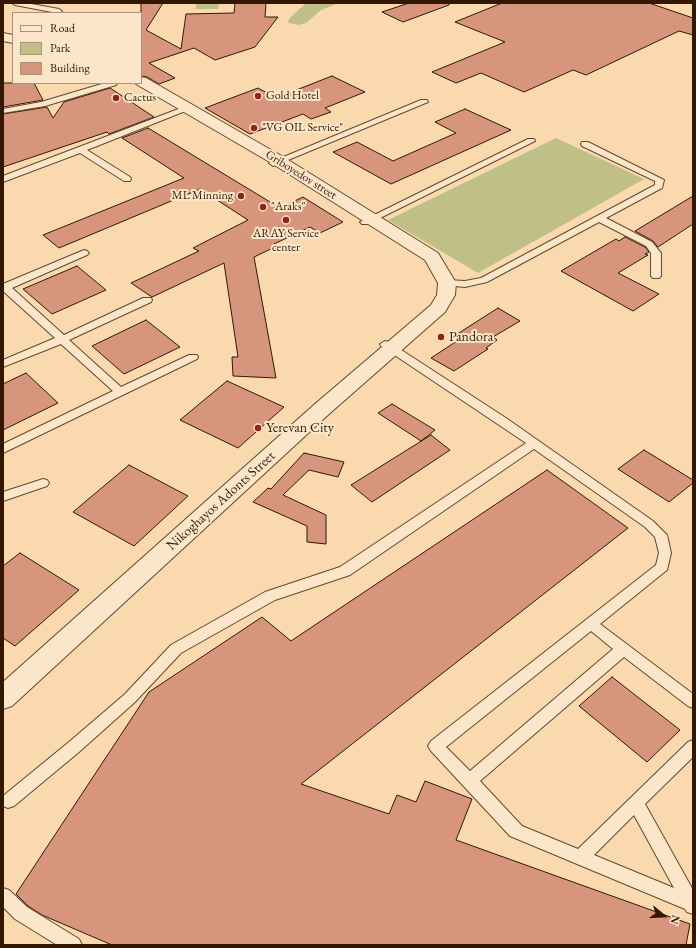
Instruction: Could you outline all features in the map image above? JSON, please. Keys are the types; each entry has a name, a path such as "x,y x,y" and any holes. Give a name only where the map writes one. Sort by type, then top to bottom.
{"street":[{"name":"Griboyedov street","path":"142,82 276,162 368,221 421,258 442,284"},
{"name":"Griboyedov street","path":"137,84 276,162"},
{"name":"Nikoghayos Adonts Street","path":"3,684 388,345 442,303 446,295 442,284"},
{"name":"Nikoghayos Adonts Street","path":"3,698 318,407"}],"lane":[{"path":"15,3 59,11 57,12"},
{"path":"3,111 42,104 110,84"},
{"path":"276,162 424,102"},
{"path":"3,178 81,150 184,110"},
{"path":"368,221 531,141"},
{"path":"442,284 465,284 484,280 659,186 660,180 585,144"},
{"path":"81,150 126,179"},
{"path":"599,218 650,244 656,253 656,276"},
{"path":"84,253 4,287 120,392"},
{"path":"3,364 63,339 147,300"},
{"path":"388,345 649,524 661,535 665,553 662,567 436,746 516,831 692,905"},
{"path":"3,448 193,357"},
{"path":"8,801 74,747 130,698 176,649 270,596 345,571 533,444"},
{"path":"3,497 43,483"},
{"path":"591,624 693,702"},
{"path":"469,780 623,649"},
{"path":"580,858 693,747"},
{"path":"636,803 692,905"},
{"path":"3,896 21,913 73,945"}],"green space":[{"path":"197,3 219,3 218,9 195,9"},
{"path":"306,3 339,3 321,10 306,23 299,25 289,23 288,21 291,17"},
{"path":"556,138 644,179 478,273 388,220"}],"building":[{"path":"141,3 163,3 146,30 181,49 186,14 234,13 235,3 266,3 265,17 278,17 255,47 215,60 194,48 149,63 175,78 159,84 147,77 142,76"},
{"path":"409,3 449,3 449,5 403,22 382,12"},
{"path":"502,3 649,3 693,18 693,35 679,31 586,75 573,70 524,92 481,73 456,83 432,72 505,42 455,22"},
{"path":"332,76 365,92 325,108 331,112 311,119 303,114 250,134 205,108 258,88 276,98"},
{"path":"3,83 35,84 43,100 3,107"},
{"path":"110,88 154,117 109,134 107,132 3,167 3,114 47,107 53,118 64,102"},
{"path":"465,109 511,130 391,184 333,152 357,142 393,161 456,133 435,122"},
{"path":"148,128 280,208 303,197 343,222 320,233 310,227 274,244 277,246 254,257 276,378 233,376 232,357 238,357 224,263 152,297 131,283 199,251 193,248 248,220 200,189 59,248 43,235 184,178 122,138"},
{"path":"693,196 693,224 658,247 653,241 635,231"},
{"path":"625,237 645,247 649,252 645,254 648,255 618,273 659,294 633,311 561,271 616,239 619,241"},
{"path":"77,266 106,290 52,314 23,289"},
{"path":"498,308 520,321 493,337 497,340 486,348 488,349 454,371 431,358 457,341 451,338"},
{"path":"146,320 180,347 124,374 92,346"},
{"path":"26,373 58,403 3,430 3,384"},
{"path":"227,381 284,407 238,448 180,420"},
{"path":"392,404 435,430 421,441 378,413"},
{"path":"431,435 450,450 372,502 351,485"},
{"path":"644,450 693,480 693,483 669,502 618,469"},
{"path":"304,453 344,462 338,477 309,470 283,495 326,515 326,544 307,542 307,526 253,502 268,488 271,489"},
{"path":"129,465 188,496 134,546 73,512"},
{"path":"547,470 628,528 301,784 389,814 397,795 416,802 425,781 472,799 456,840 690,924 686,945 112,945 42,915 28,906 16,894 149,692 262,617 291,641"},
{"path":"20,553 79,590 15,646 3,638 3,566"},
{"path":"612,677 680,730 647,762 579,706"}],"place":[{"name":"Gold Hotel","path":"258,96"},
{"name":"Cactus","path":"116,98"},
{"name":"\"VG OIL Service\"","path":"254,128"},
{"name":"ML Minning","path":"241,196"},
{"name":"\"Araks\"","path":"263,207"},
{"name":"ARAY Service center","path":"286,220"},
{"name":"Pandora","path":"441,337"},
{"name":"Yerevan City","path":"258,428"}]}
